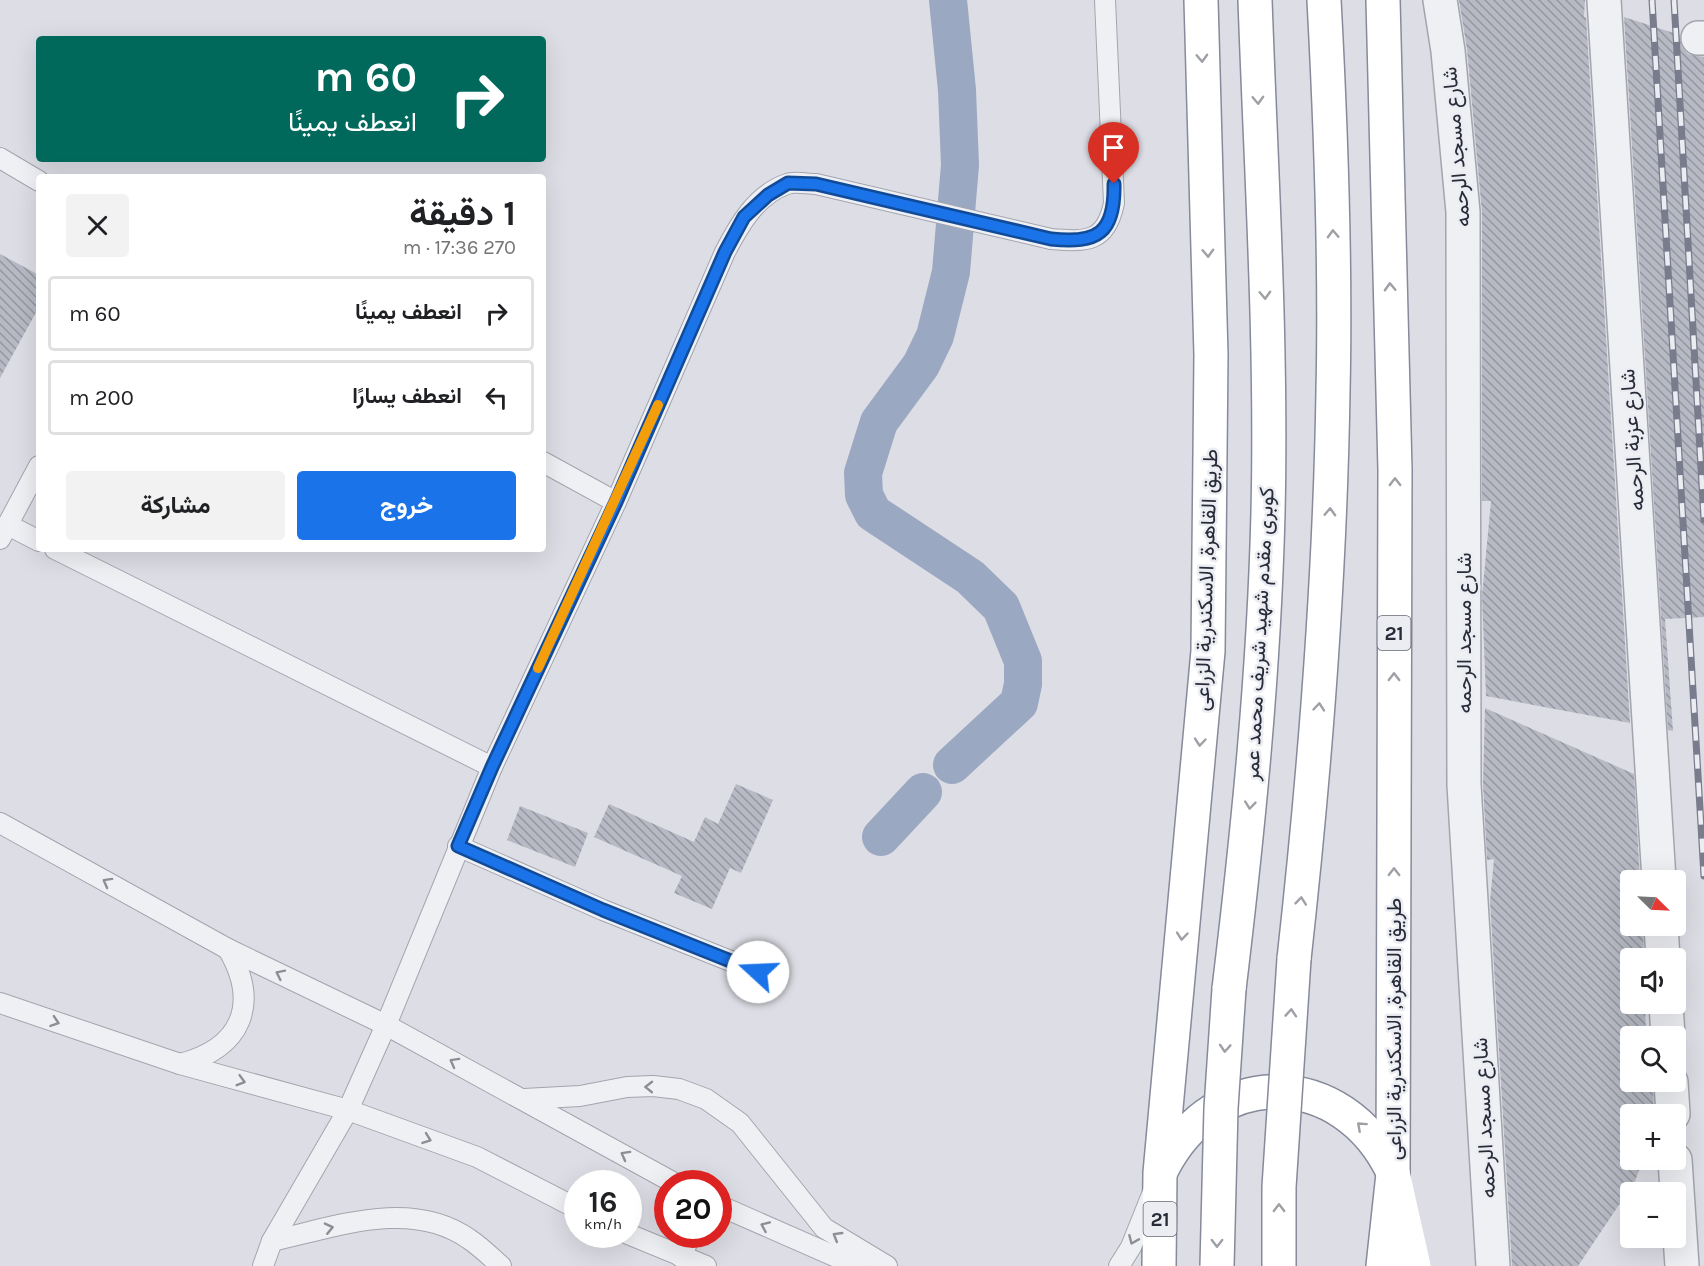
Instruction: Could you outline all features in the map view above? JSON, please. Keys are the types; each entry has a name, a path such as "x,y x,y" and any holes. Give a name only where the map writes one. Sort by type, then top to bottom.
{"main road":[{"name":"طريق القاهرة, الاسكندرية الزراعى","path":"1159,1266 1160,1173 1208,651 1211,355 1201,0"},
{"name":"كوبرى مقدم شهيد شريف محمد عمر","path":"1217,1266 1221,1108 1229,989 1255,752 1268,512 1268,392 1255,0"},
{"path":"1279,1266 1279,1187 1294,959 1321,677 1330,513 1333,243 1324,0"},
{"name":"طريق القاهرة, الاسكندرية الزراعى","path":"1383,0 1395,470 1394,1174 1383,1266"},
{"path":"1160,1173 1172,1150 1187,1130 1206,1113 1228,1101 1252,1094 1278,1091 1318,1099 1348,1114 1367,1131 1383,1151 1394,1174 1414,1266"}],"street":[{"name":"شارع مسجد الرحمه","path":"1440,0 1448,51 1463,212 1464,785 1492,1266"},
{"name":"شارع عزبة الرحمه","path":"1604,0 1658,870"},
{"path":"1676,1170 1682,1266"}],"lane":[{"path":"263,1266 272,1242 348,1110 386,1025 492,767 616,502 716,273 744,217 768,195 788,183 816,184 844,188 1072,241 1093,237 1110,224 1114,203 1105,0"},
{"path":"0,158 36,179"},
{"path":"546,464 616,502"},
{"path":"36,472 4,532 36,540"},
{"path":"61,552 492,767"},
{"path":"0,823 228,949 386,1025 654,1172"},
{"path":"458,846 603,910 758,972"},
{"path":"180,1064 200,1059 217,1049 231,1038 240,1021 245,1002 244,984 239,968 228,949"},
{"path":"0,1003 180,1064 348,1110 477,1157 564,1202"},
{"path":"522,1099 580,1096 627,1087 653,1086 679,1089 706,1099 740,1123 824,1228 887,1266"},
{"path":"1119,1266 1131,1247 1160,1173"},
{"path":"732,1211 857,1266"},
{"path":"272,1242 359,1221 400,1218 446,1227 469,1238 501,1266"},
{"path":"642,1240 706,1266"},
{"path":"681,1257 685,1248"}],"building":[{"path":"1459,0 1585,0 1584,17 1586,17 1630,723 1486,696 1482,596 1491,501 1482,501 1482,212 1467,49"},
{"path":"1624,17 1680,35 1682,47 1688,54 1704,57 1704,617 1665,619 1673,731 1668,730"},
{"path":"0,254 36,273 36,312 0,378"},
{"path":"1485,708 1634,774 1639,870 1620,870 1620,936 1643,936 1644,948 1620,948 1620,1014 1645,1014 1646,1026 1620,1026 1620,1092 1653,1092 1654,1104 1620,1104 1620,1170 1639,1170 1634,1182 1620,1182 1620,1203 1578,1266 1512,1266 1490,901 1494,859 1487,860 1483,784"},
{"path":"736,784 773,800 741,873 730,868 712,909 674,893 682,876 594,837 609,804 694,842 705,817 718,824"},
{"path":"520,806 588,833 575,867 507,840"}],"waterway":[{"path":"948,0 957,90 960,165 951,272 935,336 921,365 879,422 863,473 864,495 873,513 970,577 1001,607 1023,661 1023,684 1019,703 952,765"},
{"path":"881,837 923,792"}],"railway":[{"path":"1652,0 1704,876"},
{"path":"1674,0 1704,520"}],"slow traffic":[{"path":"538,668 616,502 658,405"}],"route":[{"path":"758,972 603,910 458,846 492,767 616,502 725,252 744,217 768,195 788,183 816,184 844,188 1051,239 1072,241 1093,237 1110,224 1114,203 1114,184"}]}
